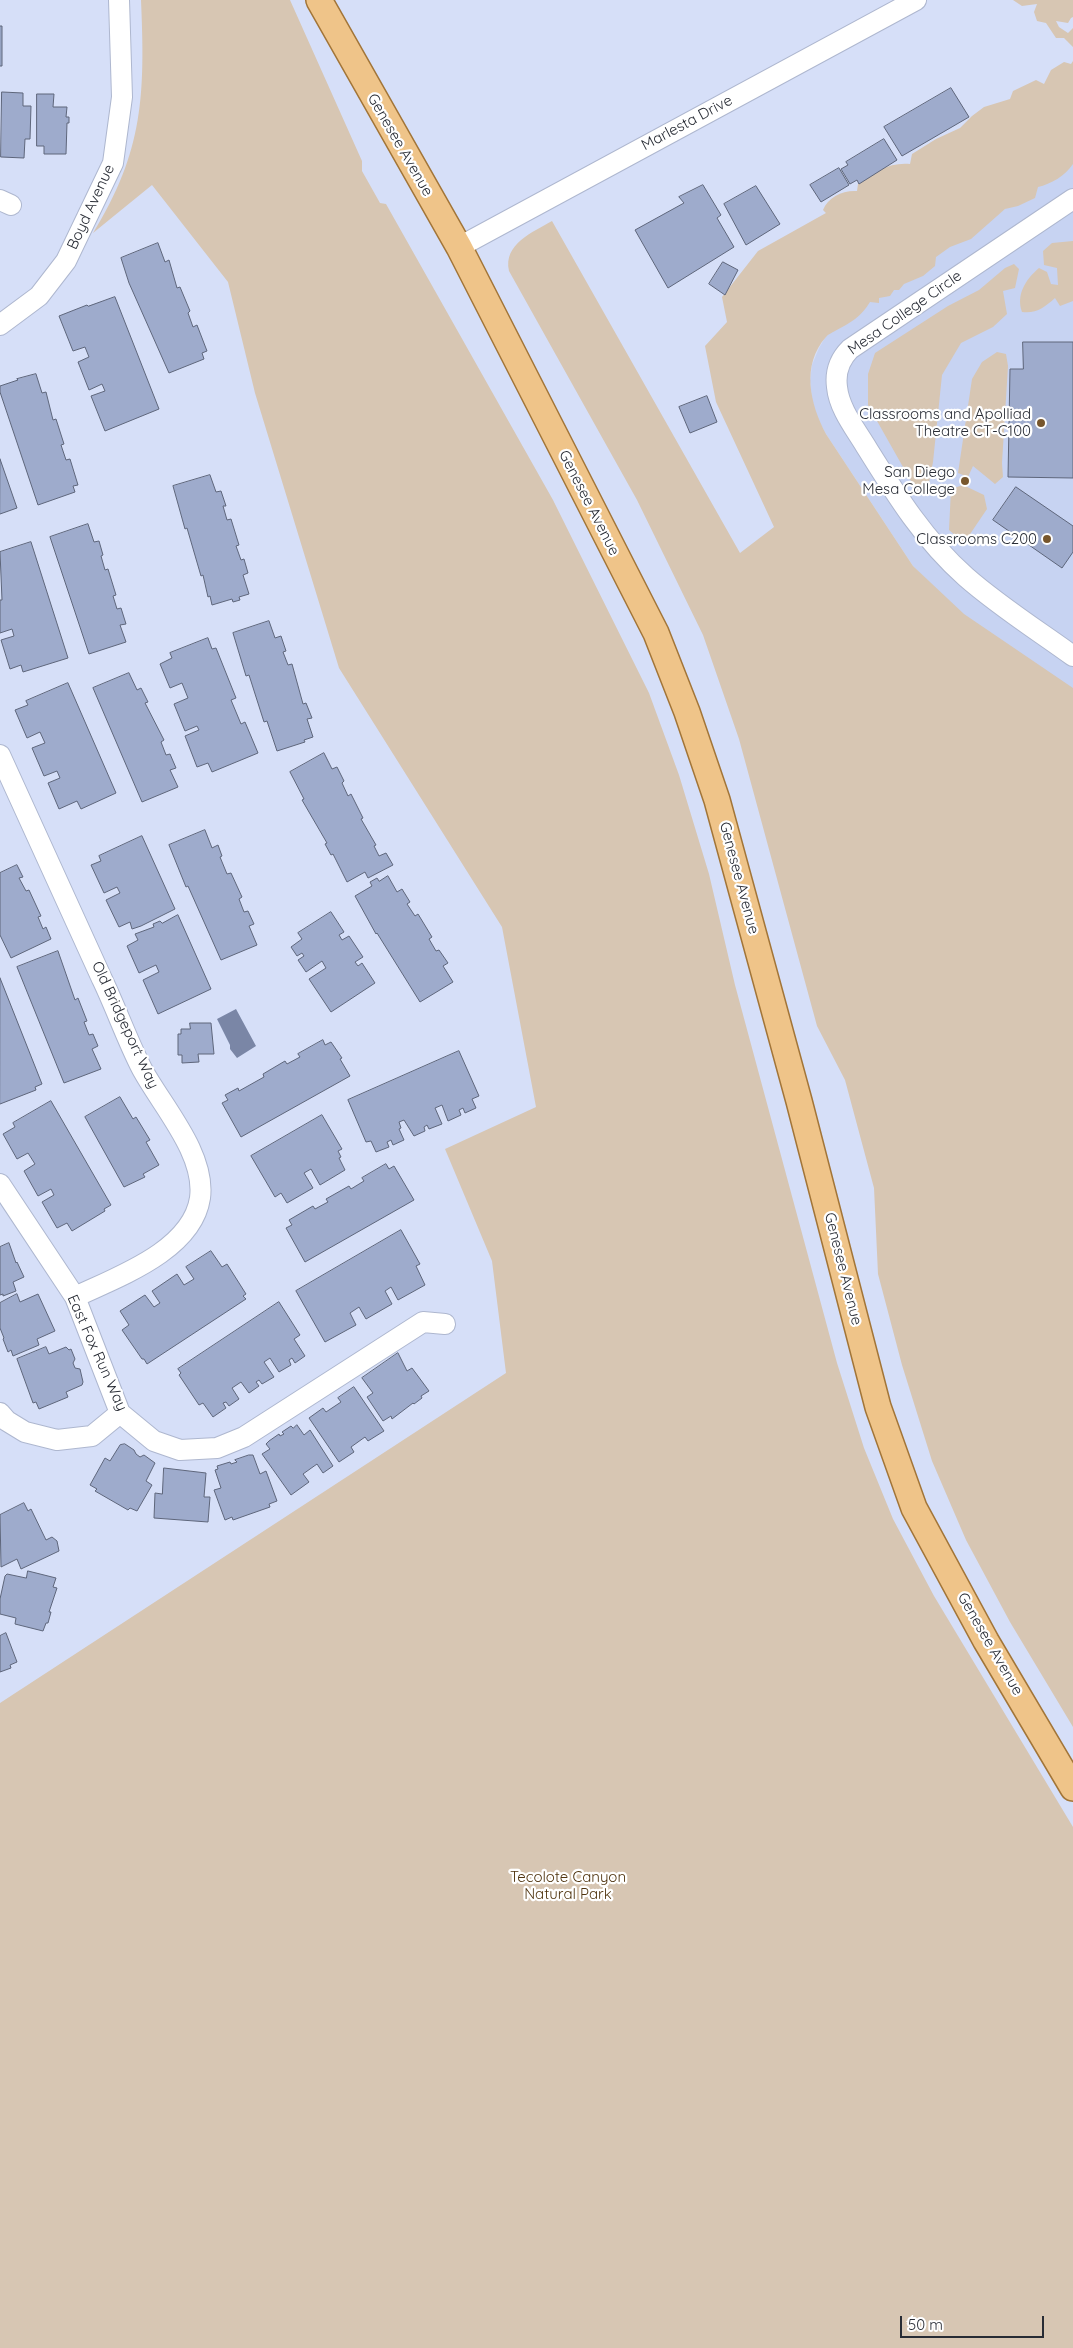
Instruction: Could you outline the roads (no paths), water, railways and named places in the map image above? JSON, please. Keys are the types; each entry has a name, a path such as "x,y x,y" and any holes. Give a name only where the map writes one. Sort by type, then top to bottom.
{"main road":[{"name":"Genesee Avenue","path":"319,0 458,247 656,633 687,712 718,800 878,1407 914,1508 986,1641 1073,1788"}],"street":[{"name":"Boyd Avenue","path":"0,325 39,296 66,261 113,163 122,97 119,0"},
{"name":"Marlesta Drive","path":"458,247 916,0"},
{"name":"Mesa College Circle","path":"1073,199 850,349 841,360 836,380 839,398 847,415 900,501 927,537 979,588 1073,656"},
{"name":"Old Bridgeport Way","path":"0,756 142,1068 187,1142 200,1174 200,1198 191,1221 171,1246 138,1266 75,1297"},
{"name":"East Fox Run Way","path":"0,1184 75,1297 120,1412 154,1442 180,1450 217,1448 244,1437 422,1322 445,1324"},
{"path":"0,1413 7,1421 25,1432 57,1440 92,1436 120,1412"}],"place":[{"name":"Classrooms and Apolliad Theatre CT-C100","path":"1041,423"},
{"name":"San Diego Mesa College","path":"965,481"},
{"name":"Classrooms C200","path":"1047,539"}],"park label":[{"name":"Tecolote Canyon Natural Park","path":"568,1886"}]}
